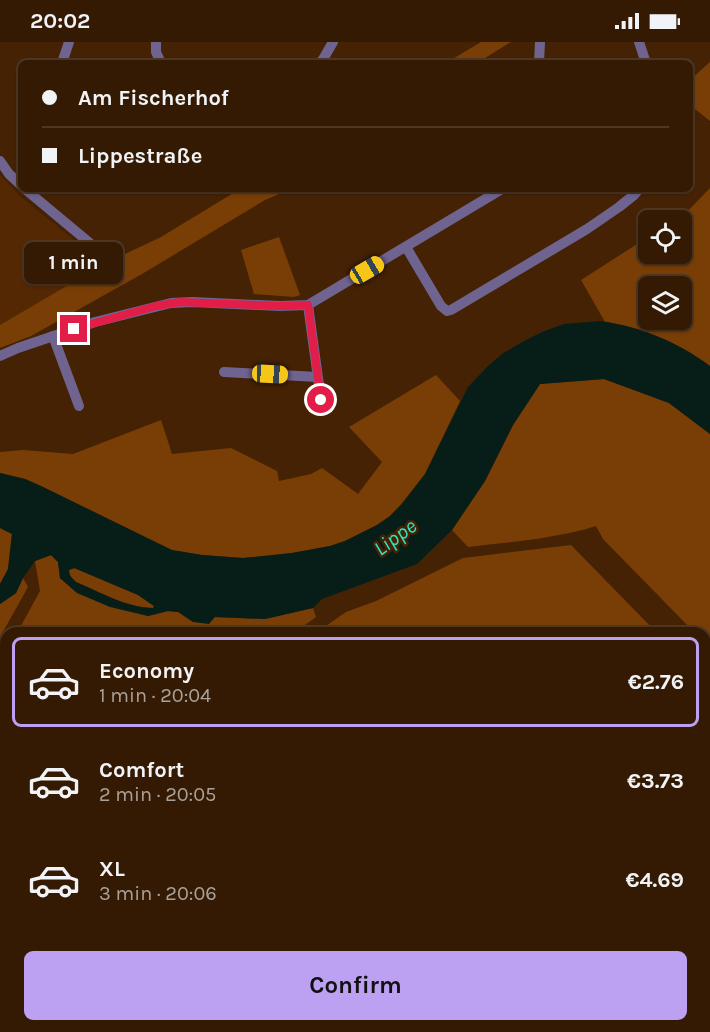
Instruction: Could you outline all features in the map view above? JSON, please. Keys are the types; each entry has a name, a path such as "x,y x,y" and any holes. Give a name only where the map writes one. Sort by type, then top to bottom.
{"street":[{"path":"63,60 69,42"},
{"path":"156,42 156,52 160,60"},
{"path":"322,60 333,42"},
{"path":"538,60 540,42"},
{"path":"639,42 645,60"},
{"path":"0,161 18,182"},
{"path":"30,192 109,259"},
{"path":"0,356 53,336 142,309 180,302 308,305 497,192"},
{"path":"406,247 441,306 447,311 587,229 636,192"},
{"path":"308,305 321,400"},
{"path":"53,336 79,406"},
{"path":"224,372 317,377"}],"shaded area":[{"path":"481,42 511,42 482,60 451,60"},
{"path":"710,62 710,121 693,107 693,77"},
{"path":"0,175 21,197 104,264 0,325"},
{"path":"710,188 710,366 686,351 640,330 692,330 692,276 638,276 638,329 605,322 581,280 638,243 638,264 692,264 692,210 689,210"},
{"path":"235,192 284,192 265,200 142,274 31,336 0,348 0,325 104,264 161,237"},
{"path":"279,237 300,295 294,297 254,294 241,250"},
{"path":"436,375 460,401 425,474 390,516 345,541 330,546 243,558 171,550 43,487 25,479 0,473 0,452 23,450 73,454 161,420 172,454 231,448 277,471 279,481 311,474 322,468 358,494 382,462 349,427"},
{"path":"604,379 669,403 710,434 710,627 689,627 603,539 596,526 548,537 468,547 452,530 485,481 513,425 540,384"},
{"path":"0,528 12,534 8,569 0,584"},
{"path":"571,545 651,627 325,627 346,612 376,601 463,558"},
{"path":"51,555 58,562 60,578 77,593 148,616 168,611 179,612 193,622 214,617 265,619 313,608 316,617 302,627 20,627 40,591 35,561"},
{"path":"75,568 138,595 154,606 153,608 143,607 123,602 76,582 69,572"},
{"path":"23,578 28,587 6,627 0,627 0,604 16,593"}],"water":[{"name":"Lippe","path":"600,321 615,323 658,336 698,357 710,366 710,434 669,403 604,379 540,384 513,425 485,481 452,530 417,564 322,599 313,608 265,619 215,617 209,624 193,622 178,612 168,611 148,616 110,607 77,593 60,578 58,562 51,555 35,561 16,593 0,604 0,584 8,569 12,534 0,528 0,473 25,479 43,487 172,550 243,558 330,546 377,525 402,504 425,474 468,387 502,354 542,332 564,324","holes":["74,568 138,595 154,606 153,608 133,605 104,595 76,582 69,570"]}],"route":[{"path":"74,329 156,306 180,302 308,305 321,400"}]}
